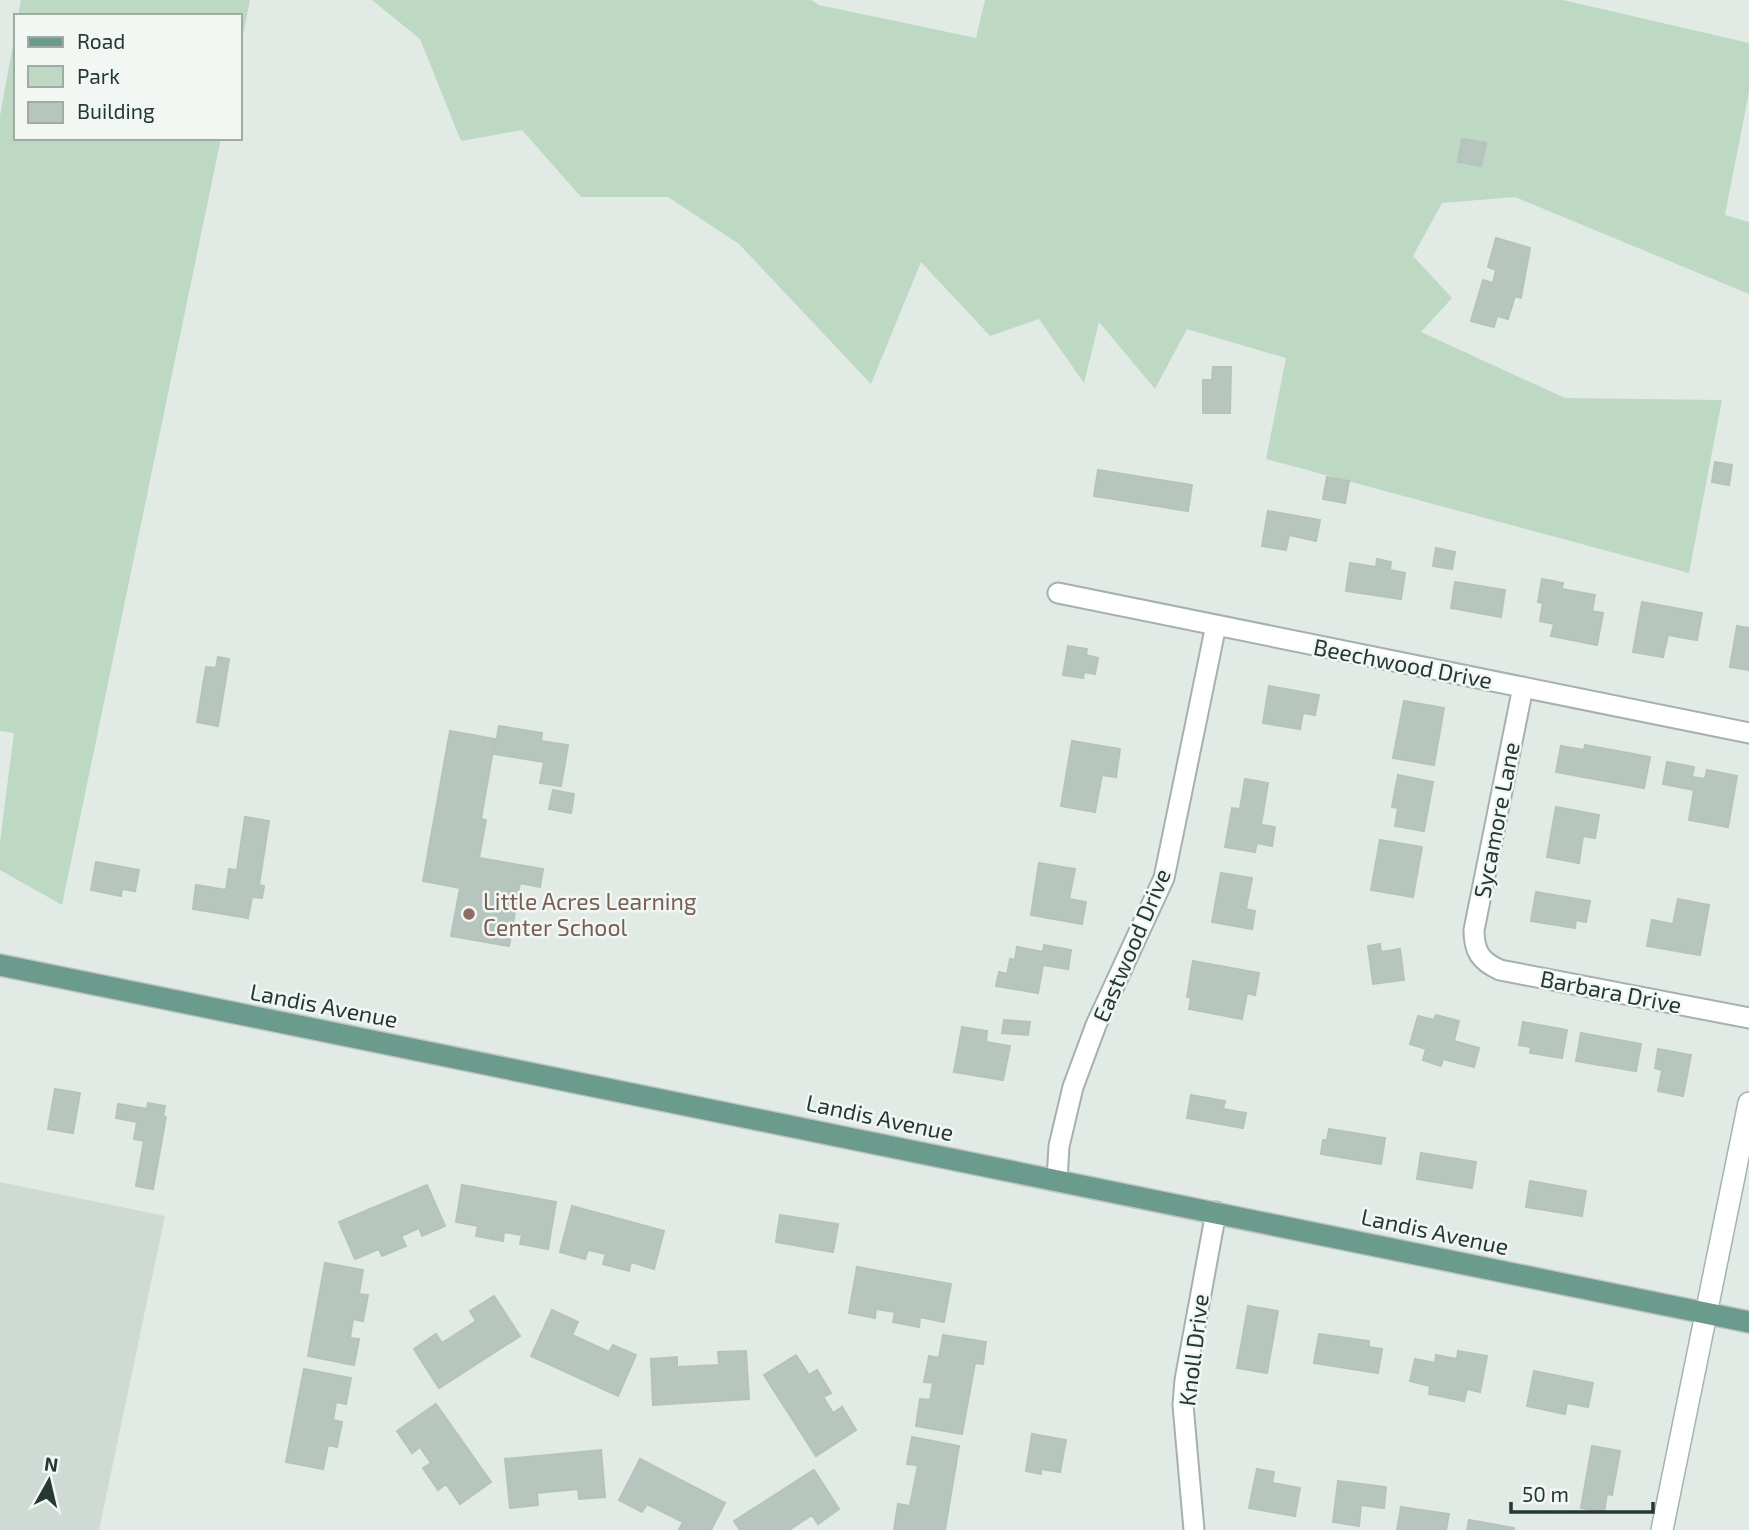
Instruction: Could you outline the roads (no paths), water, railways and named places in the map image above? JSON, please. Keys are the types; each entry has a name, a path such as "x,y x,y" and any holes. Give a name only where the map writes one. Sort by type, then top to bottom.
{"main road":[{"name":"Landis Avenue","path":"0,965 1749,1322"},
{"path":"1662,1530 1749,1103"}],"street":[{"name":"Beechwood Drive","path":"1058,593 1749,733"},
{"name":"Eastwood Drive","path":"1057,1180 1059,1146 1073,1087 1096,1025 1164,878 1216,625"},
{"name":"Sycamore Lane","path":"1477,953 1474,930 1523,687"},
{"name":"Barbara Drive","path":"1477,953 1487,964 1500,970 1749,1018"},
{"name":"Knoll Drive","path":"1194,1530 1195,1504 1183,1405 1185,1380 1216,1212"}],"place":[{"name":"Little Acres Learning Center School","path":"469,914"}]}
